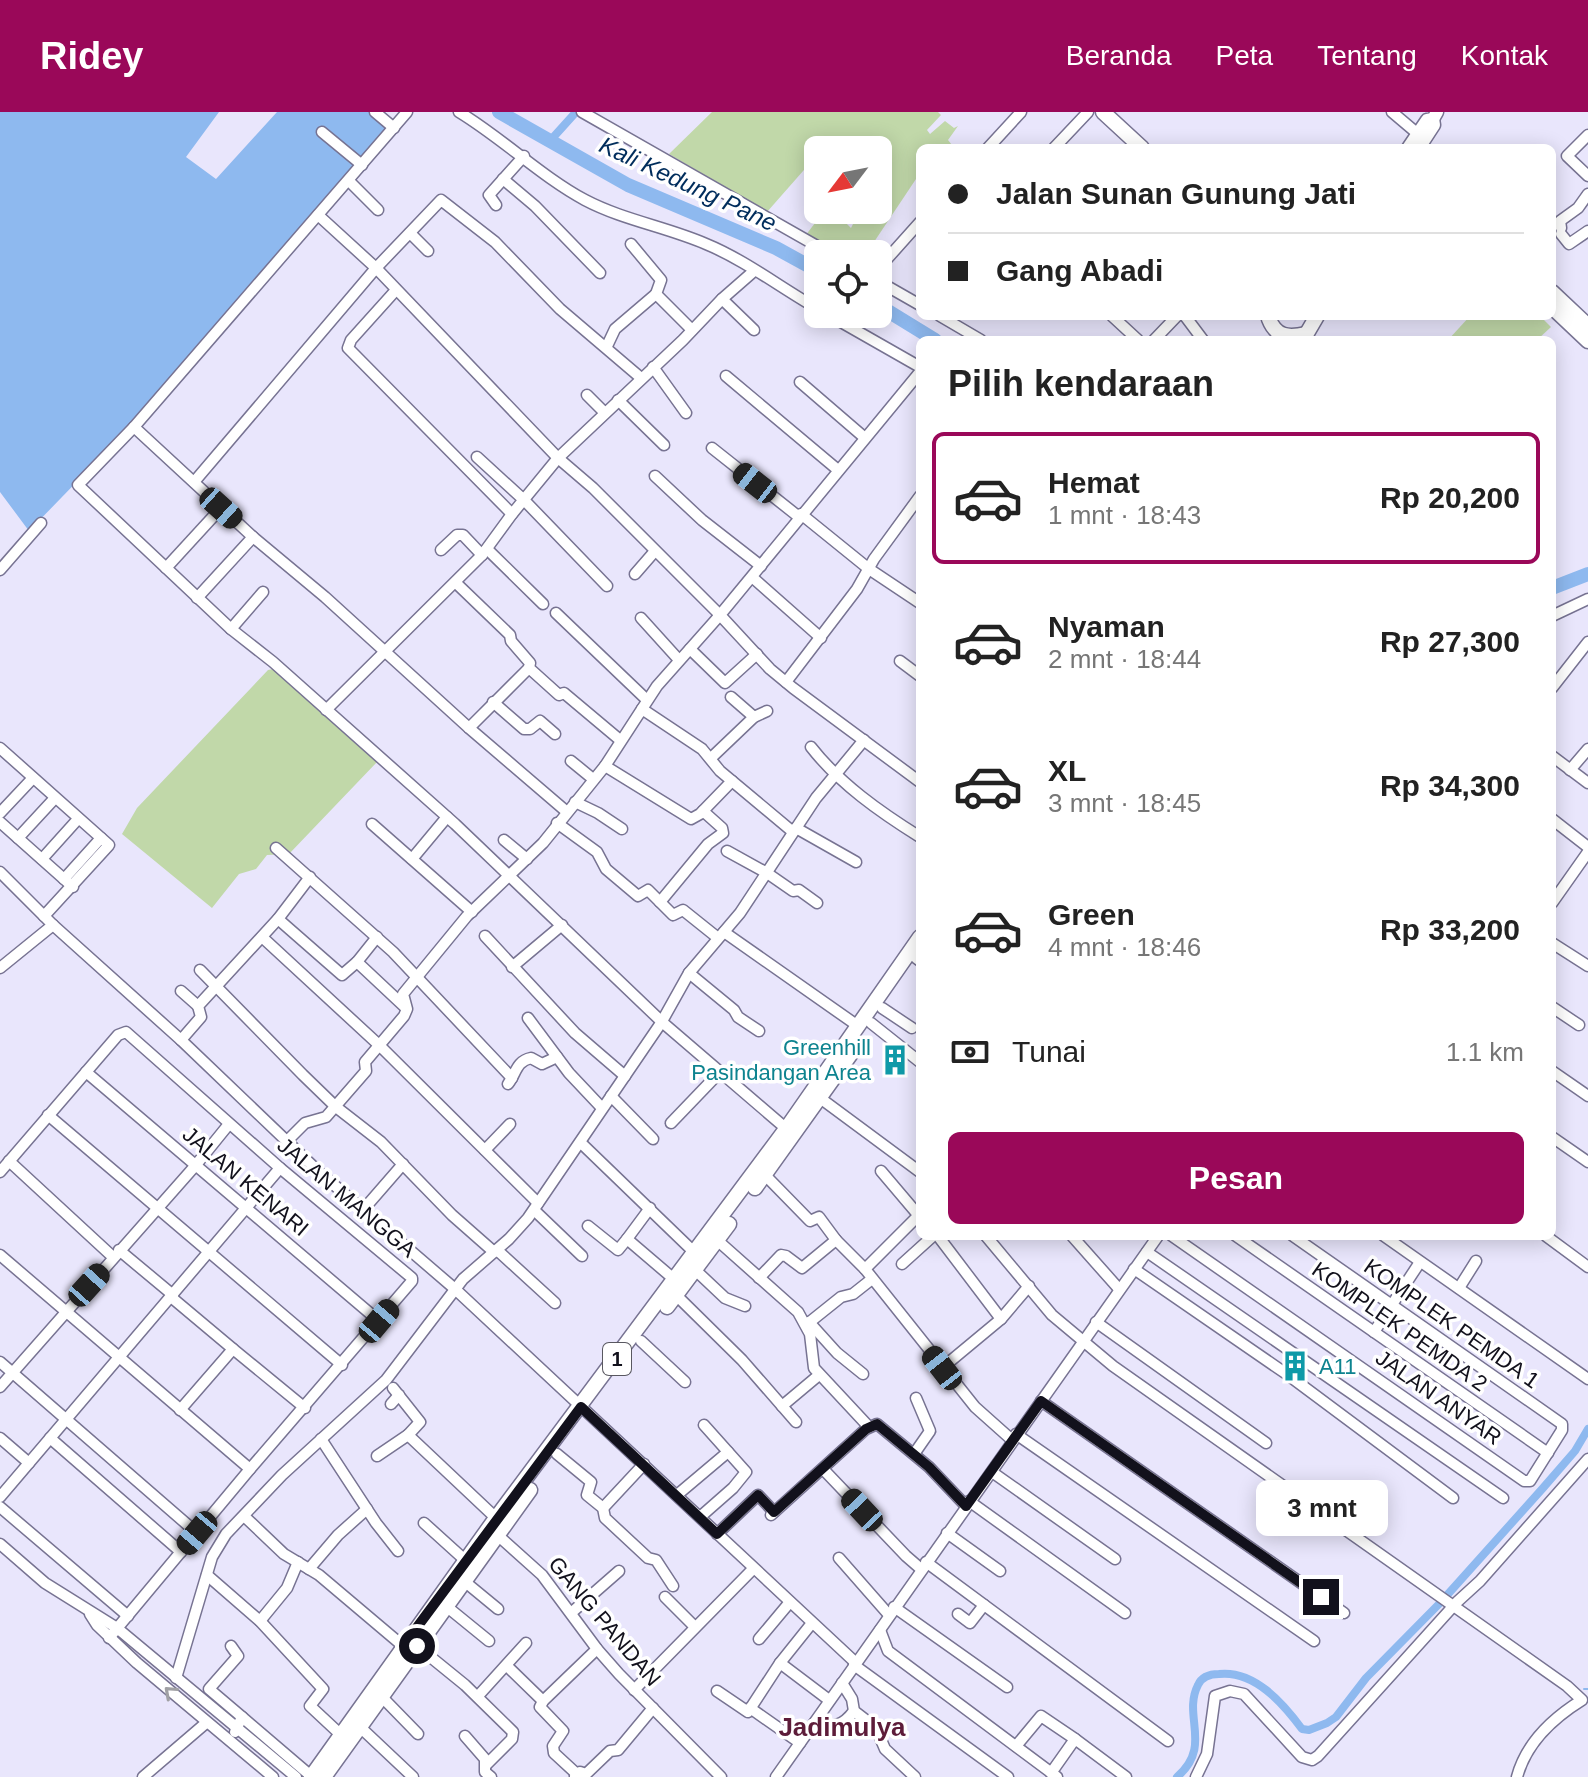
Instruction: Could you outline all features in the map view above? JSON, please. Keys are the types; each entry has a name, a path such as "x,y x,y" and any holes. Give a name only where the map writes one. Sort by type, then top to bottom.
{"highway":[{"path":"1103,112 1138,144"},
{"path":"1556,296 1588,326"},
{"path":"1556,311 1588,341"},
{"path":"1270,320 1275,331 1292,336"},
{"name":"1","path":"324,1777 381,1696 466,1561 585,1410 702,1253 916,954"},
{"name":"1","path":"865,1024 882,1008 901,972"},
{"name":"1","path":"736,1205 765,1175 794,1126"},
{"name":"1","path":"532,1479 557,1454 585,1410 641,1341 671,1294"},
{"name":"1","path":"311,1777 340,1734 446,1606 464,1581 494,1527"}],"main road":[{"path":"1422,142 1434,125 1435,115"}],"street":[{"path":"375,112 394,128"},
{"path":"407,112 134,427 78,485 231,629 273,662 447,817 662,1022 719,1073 794,1126"},
{"path":"459,112 581,198 598,207 703,242 804,301"},
{"path":"582,112 806,240"},
{"path":"992,144 1021,112"},
{"path":"1058,144 1088,112"},
{"path":"1392,112 1422,142"},
{"path":"322,132 362,165"},
{"path":"1588,135 1567,156 1588,176"},
{"path":"496,205 489,195 524,156"},
{"path":"503,179 535,206 600,273"},
{"path":"349,181 378,210"},
{"path":"1587,198 1559,231 1569,244 1588,231"},
{"path":"194,482 376,268 438,201 444,201 495,242 560,309 641,378"},
{"path":"318,215 376,268 558,458 593,488 786,682 916,779"},
{"path":"892,253 916,226"},
{"path":"410,233 428,251"},
{"path":"607,346 617,328 656,294 661,280 631,244"},
{"path":"326,710 485,552 558,458 754,271"},
{"path":"892,289 916,303"},
{"path":"396,290 351,340 348,348 512,514"},
{"path":"656,294 692,330"},
{"path":"722,299 754,330"},
{"path":"948,320 974,336"},
{"path":"1119,320 1134,336"},
{"path":"1158,336 1173,320"},
{"path":"851,328 916,367"},
{"path":"653,367 686,413"},
{"path":"287,1141 303,1124 326,1117 366,1071 365,1062 404,1016 407,1009 403,995 415,977 472,912 527,859 567,812 605,766 620,740 679,660 752,577 916,374"},
{"path":"726,376 838,470"},
{"path":"800,382 865,438"},
{"path":"587,395 605,413"},
{"path":"618,400 664,445"},
{"path":"134,427 253,537 567,812"},
{"path":"712,448 869,569 916,600"},
{"path":"477,457 524,500 607,586"},
{"path":"655,476 702,520 761,566"},
{"path":"786,682 916,506"},
{"path":"166,568 221,508"},
{"path":"0,570 41,523"},
{"path":"441,550 460,535 485,552 543,604"},
{"path":"197,598 253,537"},
{"path":"635,574 655,551"},
{"path":"752,577 821,638"},
{"path":"456,583 510,635 511,641 530,663 529,668 469,728"},
{"path":"231,629 263,592"},
{"path":"1556,614 1588,599"},
{"path":"556,613 645,705 711,758 732,781 795,830 856,862"},
{"path":"641,618 679,660"},
{"path":"1556,684 1584,655 1588,642"},
{"path":"690,649 725,683 757,654"},
{"path":"900,661 916,673"},
{"path":"529,668 559,695 564,693 620,740"},
{"path":"731,697 754,717"},
{"path":"493,702 524,729 540,721 555,734"},
{"path":"711,758 754,717 767,711"},
{"path":"176,1678 218,1546 282,1475 386,1380 455,1289 496,1251 536,1206 662,1022 689,973 740,913 835,774 864,740"},
{"path":"811,747 835,774 888,817 916,834"},
{"path":"0,748 109,845 68,883 44,916"},
{"path":"1570,770 1588,749"},
{"path":"0,766 9,757"},
{"path":"1556,759 1588,783"},
{"path":"571,761 593,779"},
{"path":"605,766 691,819 732,781"},
{"path":"0,813 33,778"},
{"path":"18,838 55,798"},
{"path":"575,802 622,829"},
{"path":"660,902 708,844 723,833 722,828 703,811"},
{"path":"412,859 447,817"},
{"path":"42,859 78,819"},
{"path":"0,822 68,883"},
{"path":"1556,822 1588,850 1556,888"},
{"path":"557,823 597,852 606,869 638,896 648,890 673,915 683,910 916,1059"},
{"path":"372,824 472,912"},
{"path":"504,840 527,859"},
{"path":"276,848 377,937 510,1081 515,1070 526,1060 531,1058 542,1064 557,1057"},
{"path":"727,851 817,903"},
{"path":"0,872 53,925 287,1141 455,1289 644,1464 855,1664 1008,1777"},
{"path":"198,1006 278,919 310,877"},
{"path":"278,919 340,974 345,974 377,937"},
{"path":"0,968 53,925"},
{"path":"512,967 562,925"},
{"path":"485,936 575,1033 625,1076"},
{"path":"262,937 379,1045 485,1150 582,1256"},
{"path":"1556,946 1588,966"},
{"path":"357,962 407,1009"},
{"path":"200,970 336,1107 381,1142 452,1215 555,1303"},
{"path":"689,973 734,1010 738,1017 759,1031"},
{"path":"181,991 198,1006 201,1017 181,1040"},
{"path":"882,1008 912,1028"},
{"path":"1556,1010 1579,1025"},
{"path":"528,1018 602,1108"},
{"name":"JALAN MANGGA","path":"86,1072 118,1035 126,1032 280,1168 411,1276 412,1281 109,1638"},
{"path":"0,1172 86,1072"},
{"name":"JALAN KENARI","path":"86,1072 379,1321"},
{"path":"671,1123 719,1073"},
{"path":"1556,1074 1588,1096"},
{"path":"816,1095 916,1169"},
{"path":"611,1096 653,1139"},
{"path":"48,1115 342,1365"},
{"path":"0,1387 229,1124"},
{"path":"485,1150 510,1124"},
{"path":"1556,1140 1588,1162"},
{"path":"581,1143 702,1253 759,1278 863,1374"},
{"path":"9,1161 116,1254 172,1296 305,1408"},
{"path":"363,1210 403,1164"},
{"path":"0,1497 280,1168"},
{"path":"881,1171 916,1212"},
{"path":"765,1175 810,1221 819,1217 982,1414 1314,1641"},
{"path":"588,1226 618,1250 650,1208"},
{"path":"808,1323 841,1297 853,1294 916,1219"},
{"path":"627,1239 671,1294 742,1360 796,1422"},
{"path":"759,1278 781,1255 802,1268 836,1240"},
{"path":"902,1264 931,1240"},
{"path":"939,1240 1001,1319"},
{"path":"989,1240 1052,1315 1082,1342 1585,1699 1542,1732 1522,1760 1517,1777"},
{"path":"1076,1240 1119,1289"},
{"path":"776,1777 1155,1240"},
{"name":"JALAN ANYAR","path":"1178,1240 1526,1482 1530,1481 1545,1451"},
{"name":"KOMPLEK PEMDA 2","path":"1242,1240 1545,1451"},
{"name":"KOMPLEK PEMDA 1","path":"1299,1240 1562,1424 1563,1428 1545,1451"},
{"path":"1390,1240 1588,1379"},
{"path":"1551,1240 1588,1267"},
{"path":"1147,1252 1503,1498"},
{"path":"702,1253 725,1298 745,1306"},
{"path":"0,1255 250,1469"},
{"path":"1459,1288 1476,1261"},
{"path":"1374,1332 1420,1262"},
{"path":"1134,1269 1288,1375 1453,1498"},
{"path":"942,1368 1001,1319 1029,1286"},
{"path":"1096,1322 1266,1443"},
{"path":"808,1323 812,1363 819,1375 869,1427"},
{"path":"641,1341 685,1382"},
{"path":"180,1410 233,1349"},
{"path":"0,1362 197,1533"},
{"path":"782,1406 819,1375"},
{"path":"377,1456 408,1435 420,1422 396,1392 391,1404"},
{"path":"914,1454 930,1431 916,1398"},
{"path":"1041,1401 1344,1613"},
{"path":"700,1517 746,1474 704,1425"},
{"path":"717,1534 758,1495 772,1514 869,1427 881,1425 968,1503 1125,1613"},
{"name":"GANG PANDAN","path":"408,1435 542,1575 597,1649 634,1690 721,1777"},
{"path":"0,1438 29,1463"},
{"path":"50,1438 181,1552"},
{"path":"321,1439 398,1551"},
{"path":"677,1495 728,1452"},
{"path":"557,1454 591,1482 587,1495 603,1508 605,1518 648,1558 656,1560 673,1586"},
{"path":"1196,1777 1207,1754 1215,1696 1230,1691 1244,1694 1302,1757 1312,1760 1588,1459"},
{"path":"603,1508 644,1464"},
{"path":"823,1469 906,1556 984,1605 1168,1741"},
{"path":"992,1472 1115,1559"},
{"path":"0,1507 128,1616"},
{"path":"309,1569 338,1535 367,1509"},
{"path":"244,1516 268,1540 478,1696 514,1734 486,1765"},
{"path":"424,1523 466,1561"},
{"path":"947,1533 1000,1571"},
{"path":"0,1544 45,1583 117,1628 296,1777"},
{"path":"839,1558 892,1611 1007,1687"},
{"path":"260,1621 287,1588 298,1562"},
{"path":"634,1690 753,1569"},
{"path":"571,1613 619,1571"},
{"path":"207,1575 260,1621 323,1689 310,1706 340,1734"},
{"path":"464,1581 498,1609"},
{"path":"665,1597 695,1627"},
{"path":"759,1639 790,1602"},
{"path":"958,1614 970,1623 984,1605"},
{"path":"446,1606 489,1641"},
{"path":"89,1612 109,1638 273,1777"},
{"path":"717,1691 746,1713 812,1623"},
{"path":"880,1630 888,1651 1054,1775 1075,1739"},
{"path":"478,1696 526,1643"},
{"path":"231,1646 238,1656 209,1691 311,1777"},
{"path":"597,1649 543,1701 541,1709 563,1731 553,1746 554,1753 577,1776 580,1772 586,1774 610,1751 618,1750 653,1708"},
{"path":"866,1650 888,1651"},
{"path":"780,1663 829,1700"},
{"path":"507,1666 543,1701"},
{"path":"842,1683 852,1699 854,1711 876,1728 885,1749 915,1777"},
{"path":"381,1696 418,1734"},
{"path":"189,1708 198,1697"},
{"path":"750,1708 800,1743"},
{"path":"814,1723 832,1727 841,1725 854,1711"},
{"path":"1016,1746 1041,1716 1126,1777"},
{"path":"228,1739 242,1717"},
{"path":"143,1777 206,1723"},
{"path":"360,1727 413,1777"},
{"path":"465,1736 485,1759 485,1772 491,1777"}],"green space":[{"path":"712,112 938,112 941,115 927,130 930,134 945,121 954,128 958,126 948,140 951,144 916,144 916,179 892,215 892,136 804,136 804,170 767,212 669,154"},
{"path":"814,224 847,224 851,228 853,224 886,224 875,240 812,240 805,236"},
{"path":"1466,320 1544,320 1551,327 1541,336 1452,336"},
{"path":"273,669 377,762 289,854 267,855 256,869 239,874 212,908 122,834 137,808 268,670"}],"water":[{"path":"0,112 219,112 186,157 216,179 277,112 372,112 391,128 128,429 29,531 0,492"}],"waterway":[{"name":"Kali Kedung Pane","path":"499,112 628,185 776,248 804,263"},
{"path":"549,142 576,112"},
{"name":"Kali Kedung Pane","path":"892,314 928,336"},
{"name":"Kali Kedung Pane","path":"1556,586 1588,574"},
{"path":"1177,1777 1193,1754 1194,1697 1202,1679 1216,1674 1244,1677 1277,1699 1302,1729 1309,1730 1327,1723 1336,1717 1366,1678 1440,1603 1543,1488 1575,1451 1588,1429"}],"place":[{"name":"Greenhill Pasindangan Area","path":"895,1060"},
{"name":"A11","path":"1295,1366"}],"district":[{"name":"Jadimulya","path":"842,1727"}],"route":[{"path":"417,1646 413,1651 403,1646 581,1407 717,1534 758,1495 774,1512 866,1429 877,1424 929,1467 966,1506 1041,1401 1321,1597"}]}
